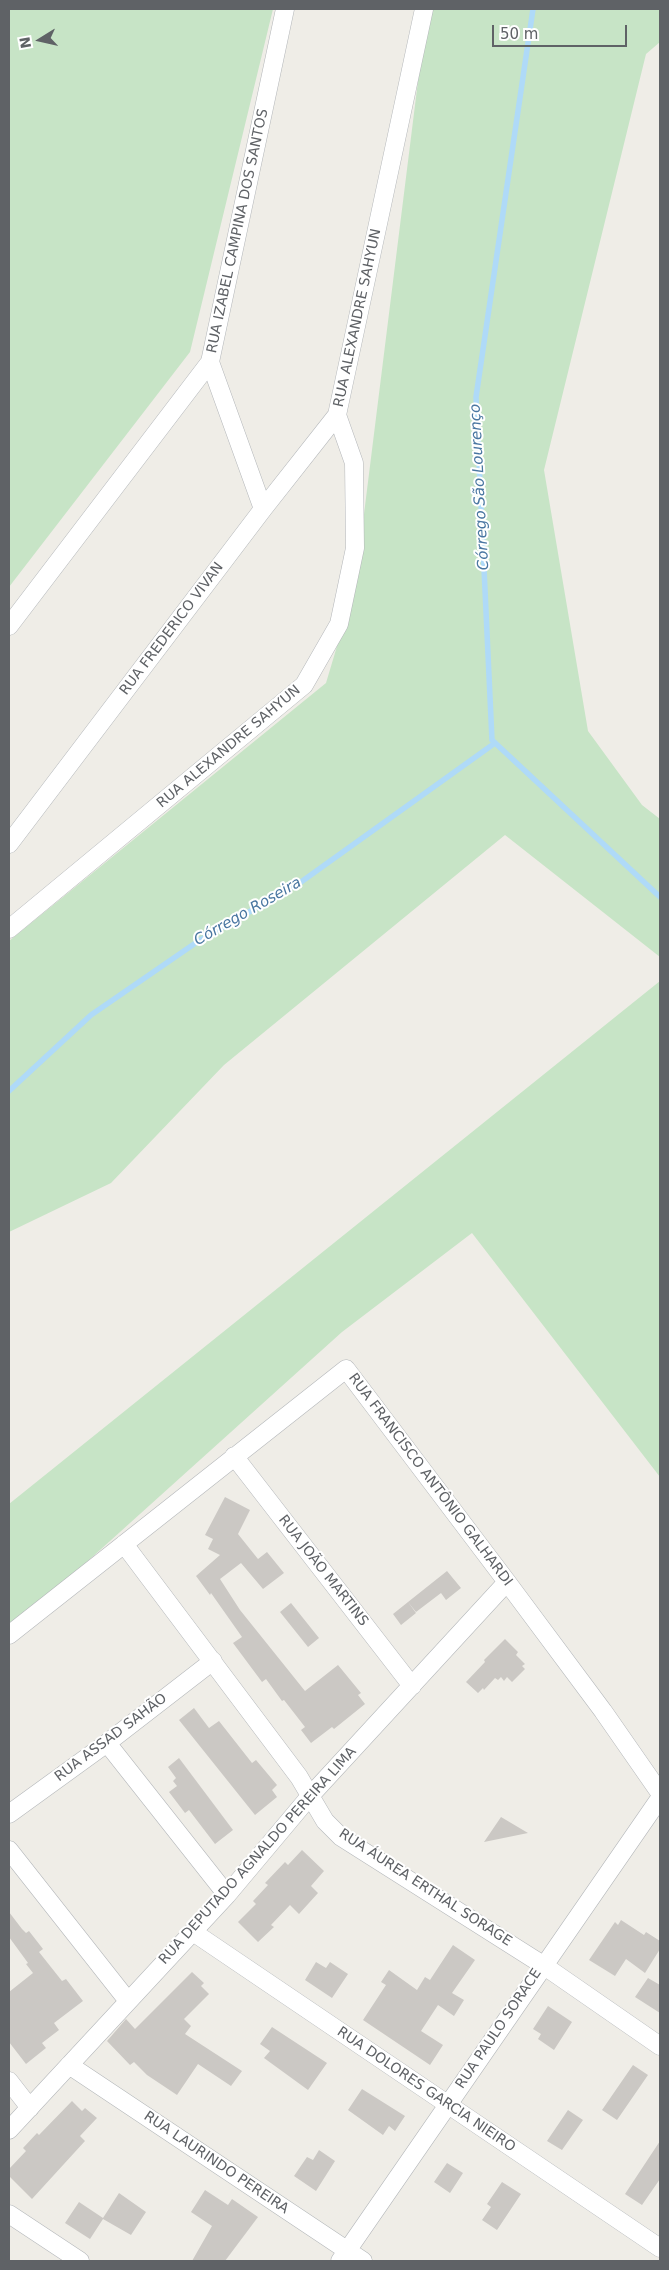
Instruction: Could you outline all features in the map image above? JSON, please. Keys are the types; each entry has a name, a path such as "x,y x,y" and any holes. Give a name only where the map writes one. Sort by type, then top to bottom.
{"street":[{"name":"RUA IZABEL CAMPINA DOS SANTOS","path":"9,626 210,362 285,9"},
{"name":"RUA ALEXANDRE SAHYUN","path":"9,929 304,685 340,624 355,548 354,463 337,415 424,9"},
{"path":"210,362 264,509"},
{"name":"RUA FREDERICO VIVAN","path":"9,844 337,415"},
{"name":"RUA FRANCISCO ANTÔNIO GALHARDI","path":"9,1635 346,1369 603,1711 660,1793"},
{"name":"RUA JOÃO MARTINS","path":"234,1456 412,1686"},
{"name":"RUA ÁUREA ERTHAL SORAGE","path":"124,1544 300,1777 325,1821 341,1837 543,1965 660,2046"},
{"name":"RUA DEPUTADO AGNALDO PEREIRA LIMA","path":"9,2130 227,1895 310,1796 507,1582"},
{"name":"RUA ASSAD SAHÃO","path":"9,1814 107,1744 213,1661"},
{"path":"107,1744 227,1895"},
{"name":"RUA PAULO SORACE","path":"344,2256 660,1798"},
{"path":"9,1850 128,2001"},
{"name":"RUA DOLORES GARCIA NIEIRO","path":"193,1932 660,2248"},
{"name":"RUA LAURINDO PEREIRA","path":"69,2065 344,2256 363,2261"},
{"path":"9,2081 30,2108"},
{"path":"9,2214 80,2261"}],"green space":[{"path":"9,9 273,9 190,352 9,587"},
{"path":"427,9 660,9 660,42 646,54 544,470 588,731 642,805 660,819 660,957 505,835 224,1065 111,1183 9,1232 9,941 326,683 355,586"},
{"path":"660,981 660,1477 472,1233 342,1332 9,1632 9,1504"}],"building":[{"path":"225,1497 250,1510 238,1534 258,1559 267,1552 284,1573 263,1589 241,1563 220,1579 240,1610 305,1691 338,1665 361,1693 358,1695 365,1704 334,1729 332,1727 311,1743 301,1730 305,1727 284,1700 282,1701 266,1679 262,1682 233,1643 242,1637 211,1593 210,1595 196,1576 220,1555 208,1549 213,1539 205,1535"},
{"path":"447,1571 461,1588 446,1600 441,1593 416,1612 408,1602"},
{"path":"408,1602 416,1613 401,1625 393,1614"},
{"path":"291,1603 319,1638 308,1647 280,1612"},
{"path":"505,1639 518,1652 516,1655 525,1664 522,1666 525,1669 512,1682 507,1677 504,1681 501,1677 498,1680 495,1678 484,1690 483,1688 478,1693 466,1682"},
{"path":"194,1708 209,1728 219,1721 252,1763 256,1760 277,1785 272,1790 277,1797 255,1815 179,1720"},
{"path":"179,1758 233,1830 215,1844 189,1810 185,1813 169,1792 177,1786 173,1781 176,1778 168,1767"},
{"path":"501,1817 528,1833 484,1842"},
{"path":"302,1850 324,1871 311,1886 318,1893 299,1914 290,1905 271,1925 274,1927 258,1942 238,1922 256,1904 253,1901 268,1885 265,1883 285,1862 288,1865"},
{"path":"9,1912 22,1929 26,1933 29,1931 43,1949 39,1952 62,1981 66,1979 83,2001 54,2023 59,2030 42,2043 46,2048 26,2064 9,2042 9,1992 33,1973 9,1937"},
{"path":"621,1920 644,1935 646,1932 660,1941 660,1949 645,1973 626,1959 615,1976 589,1960 615,1922 618,1925"},
{"path":"453,1945 475,1960 452,1993 464,2000 454,2016 438,2005 421,2031 443,2045 430,2065 363,2020 386,1985 381,1982 389,1970 417,1990 425,1977 430,1980"},
{"path":"316,1962 326,1968 330,1962 348,1974 332,1998 305,1980"},
{"path":"192,1972 204,1983 201,1986 209,1994 184,2019 191,2026 185,2034 242,2071 231,2086 198,2064 177,2095 147,2075 134,2062 130,2065 107,2041 126,2019 135,2029"},
{"path":"648,1978 660,1985 660,2013 635,1997"},
{"path":"548,2006 572,2022 554,2050 538,2039 541,2034 533,2029"},
{"path":"272,2027 327,2063 308,2090 264,2058 270,2051 260,2044"},
{"path":"633,2065 648,2075 617,2120 602,2110"},
{"path":"362,2089 405,2116 395,2131 389,2126 383,2135 348,2110"},
{"path":"72,2101 82,2111 85,2108 97,2118 80,2136 85,2141 32,2199 9,2176 9,2169 26,2151 23,2148 37,2133 39,2135"},
{"path":"568,2110 583,2120 562,2150 547,2141"},
{"path":"660,2141 660,2179 642,2205 625,2194"},
{"path":"319,2150 335,2161 316,2191 294,2176 307,2157 313,2160"},
{"path":"447,2163 463,2173 450,2193 434,2182"},
{"path":"502,2182 521,2194 497,2230 482,2220 491,2207 487,2204"},
{"path":"205,2190 228,2205 232,2199 258,2217 225,2261 192,2261 212,2226 191,2212"},
{"path":"119,2193 146,2212 131,2235 103,2219 90,2239 65,2223 79,2202 103,2218"}],"waterway":[{"name":"Córrego São Lourenço","path":"533,9 476,397 492,740 660,897"},
{"name":"Córrego Roseira","path":"9,1091 91,1015 197,942 301,882 495,743"}]}
